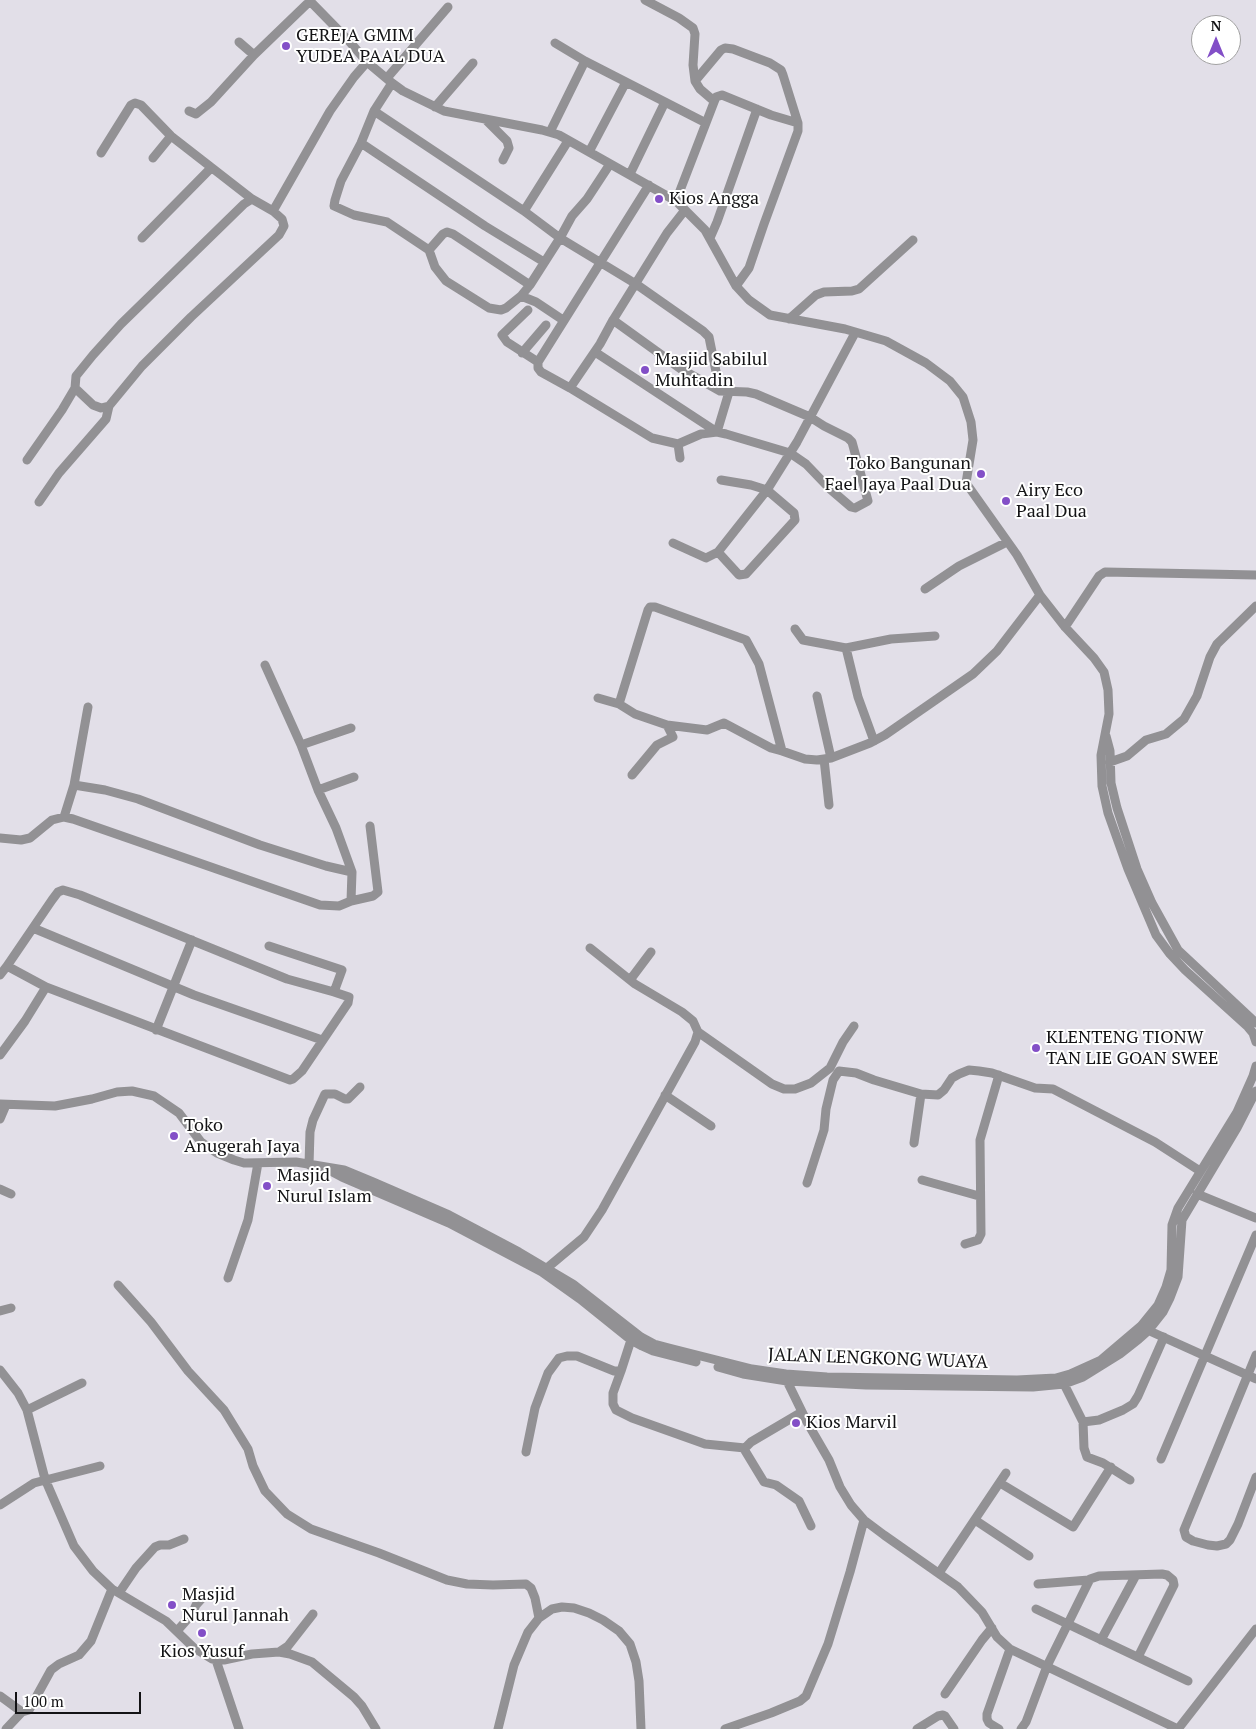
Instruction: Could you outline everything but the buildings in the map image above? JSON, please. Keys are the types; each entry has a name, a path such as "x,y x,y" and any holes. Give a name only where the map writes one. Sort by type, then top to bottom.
{"street":[{"path":"189,111 196,114 211,102 254,55 309,0 349,40 367,62 389,81 435,107 444,111 559,135 676,201 701,225 736,286 749,300 770,315 845,329 886,342 926,363 950,381 963,397 971,422 973,440 966,483 1008,542 1040,595 1104,672 1109,700 1109,714 1100,755 1100,771 1108,813 1134,886 1156,935 1184,970 1254,1033 1256,1042"},
{"path":"645,0 679,18 693,28 695,34 693,65 695,81 700,89 714,101"},
{"path":"448,7 389,81 361,143 341,181 334,206 354,215 387,222 429,250 435,266 446,281 489,308 501,310 521,296 530,285 572,216 587,199 610,164"},
{"path":"239,42 254,55"},
{"path":"555,43 585,61 706,124"},
{"path":"695,81 721,50 726,48 770,63 781,70 798,123 798,131 749,268 736,286"},
{"path":"550,132 585,61"},
{"path":"273,212 330,111 367,62"},
{"path":"435,107 473,63"},
{"path":"589,152 626,82"},
{"path":"676,201 716,97 722,96 798,123"},
{"path":"630,174 665,102"},
{"path":"39,502 59,473 106,419 109,406 142,366 191,316 279,235 284,226 282,220 273,212 252,199 171,136 141,105 131,105 101,153"},
{"path":"710,238 758,109"},
{"path":"374,111 560,238 636,284 704,331 708,337 724,392 717,432"},
{"path":"487,120 507,141 509,148 502,160"},
{"path":"153,158 171,136"},
{"path":"524,212 568,141"},
{"path":"361,143 485,226 544,262"},
{"path":"142,238 211,168"},
{"path":"649,185 563,320 538,362 538,368 639,432 658,440 678,444 701,434 717,432"},
{"path":"26,460 76,388 76,376 93,354 121,324 244,204 252,199"},
{"path":"570,388 595,352 613,320 684,210"},
{"path":"429,250 443,234 447,232 453,234 530,285"},
{"path":"789,320 816,295 824,292 859,289 913,240"},
{"path":"521,296 536,302 563,320"},
{"path":"528,310 502,336 522,353 538,362"},
{"path":"595,352 717,432 790,453 806,464 837,496 851,507 855,508 868,501 852,442 848,438 810,417 756,394 724,392 681,369 613,320"},
{"path":"522,353 546,324"},
{"path":"673,543 706,558 718,552 767,490 790,453 855,332"},
{"path":"76,388 93,405 101,408 109,406"},
{"path":"678,444 680,458"},
{"path":"718,552 739,575 746,574 795,522 794,513 767,490 722,480"},
{"path":"924,590 959,566 1008,542"},
{"path":"1065,627 1099,576 1105,572 1256,575"},
{"path":"598,698 619,704 635,714 667,725 707,730 724,723 771,748 804,759 828,759 874,741 973,674 997,651 1040,595"},
{"path":"1110,762 1127,756 1146,740 1166,734 1184,719 1197,696 1216,644 1256,606"},
{"path":"619,704 648,610 650,607 655,607 746,640 759,664 782,751"},
{"path":"795,629 803,640 846,648 891,639 935,636"},
{"path":"846,648 858,698 874,741"},
{"path":"264,665 302,745 318,790 336,828 352,872 351,901"},
{"path":"817,696 828,759 829,805"},
{"path":"64,817 74,785 88,707"},
{"path":"632,775 657,745 673,737 667,725"},
{"path":"302,745 351,728"},
{"path":"1105,731 1110,751 1111,783 1138,869 1152,903 1178,950 1256,1023"},
{"path":"318,790 354,777"},
{"path":"74,785 106,790 138,799 260,845 326,866 352,872"},
{"path":"0,838 21,840 30,838 52,820 64,817 74,819 320,905 339,906 373,896 378,892 370,826"},
{"path":"1117,839 1127,836"},
{"path":"0,975 52,900 58,892 63,890 80,895 287,978 349,997 348,1003 302,1071 290,1080 46,987 7,966"},
{"path":"33,928 173,986 322,1040"},
{"path":"156,1030 192,940"},
{"path":"269,946 342,970 334,992"},
{"path":"590,948 630,980 682,1012 693,1021 698,1032 772,1084 784,1089 795,1089 811,1083 830,1068 854,1026"},
{"path":"630,980 651,952"},
{"path":"0,1055 25,1021 46,987"},
{"path":"547,1268 584,1237 591,1227 654,1120 665,1095 695,1042 698,1032"},
{"name":"JALAN LENGKONG WUAYA","path":"3,1105 55,1106 117,1092 132,1091 154,1096 179,1113 201,1142 217,1153 239,1162 288,1162 344,1170 449,1215 547,1268 577,1287 634,1333 654,1344 715,1361 786,1378 1017,1380 1056,1378 1070,1374 1101,1360 1144,1329 1166,1288 1171,1270 1172,1225 1178,1208 1237,1112 1256,1066"},
{"path":"806,1183 824,1130 826,1109 833,1080 839,1071 856,1073 921,1094 938,1095 952,1078 969,1070 992,1073 1035,1088 1053,1089 1155,1142 1200,1171"},
{"path":"965,1244 978,1240 980,1234 980,1140 999,1075"},
{"path":"309,1165 310,1132 313,1120 325,1094 335,1094 348,1099 360,1087"},
{"name":"JALAN LENGKONG WUAYA","path":"327,1169 342,1178 449,1223 542,1272 580,1299 631,1340 653,1351 743,1374 866,1385 1033,1387 1064,1384 1083,1377 1120,1354 1163,1312 1175,1288 1178,1277 1181,1224 1237,1128 1256,1091"},
{"path":"914,1143 921,1094"},
{"path":"665,1095 712,1126"},
{"path":"0,1119 3,1105"},
{"path":"228,1278 248,1220 258,1163"},
{"path":"922,1180 979,1196"},
{"path":"0,1189 11,1194"},
{"path":"1197,1194 1256,1218"},
{"path":"1161,1459 1206,1357 1256,1235"},
{"path":"118,1285 151,1322 188,1371 224,1410 248,1449 253,1466 265,1492 287,1514 312,1529 447,1580 467,1584 526,1584 531,1588 535,1598 539,1618"},
{"path":"0,1311 11,1308"},
{"path":"1144,1329 1252,1377"},
{"path":"1083,1422 1099,1420 1133,1404 1164,1337"},
{"path":"631,1340 614,1393 613,1404 616,1410 632,1418 705,1444 745,1448 802,1412"},
{"path":"1256,1355 1252,1377 1184,1530 1186,1537 1208,1545 1222,1546 1228,1542 1238,1524 1256,1477"},
{"path":"526,1452 538,1399 548,1374 559,1358 576,1356 614,1371 621,1371"},
{"path":"0,1370 18,1393 27,1410 45,1478 74,1546 94,1571 116,1591 166,1621 194,1648 207,1657 224,1660 252,1654 279,1652 302,1658 320,1668 362,1706 376,1729"},
{"path":"786,1378 802,1412 829,1460 840,1487 864,1520 958,1587 982,1612 997,1637 1010,1649 1178,1729 1256,1629"},
{"path":"27,1410 82,1383"},
{"path":"1064,1384 1083,1422 1084,1448 1087,1457 1111,1468 1130,1480"},
{"path":"745,1448 745,1452 766,1483 776,1485 796,1497 802,1505 811,1526"},
{"path":"0,1506 34,1483 45,1478 58,1477 100,1466"},
{"path":"1000,1483 1073,1527 1111,1468"},
{"path":"939,1573 1006,1473"},
{"path":"725,1729 771,1713 800,1701 806,1696 828,1644 864,1520"},
{"path":"975,1520 1029,1556"},
{"path":"6,1729 22,1712 27,1712 33,1706 51,1670 78,1654 91,1641 116,1591 155,1547 169,1545 184,1539"},
{"path":"1101,1640 1136,1574"},
{"path":"1038,1584 1089,1580 1099,1576 1167,1575 1174,1583 1138,1658"},
{"path":"1021,1729 1026,1722 1047,1666 1089,1580"},
{"path":"177,1631 204,1596"},
{"path":"498,1729 520,1650 528,1632 539,1618 552,1609 562,1607 574,1608 589,1613 603,1620 626,1637 636,1662 639,1681 641,1729"},
{"path":"1036,1609 1188,1681"},
{"path":"279,1652 288,1646 313,1614"},
{"path":"945,1694 992,1628"},
{"path":"999,1729 989,1723 987,1714 1010,1649"},
{"path":"216,1660 239,1729"},
{"path":"0,1696 22,1712"},
{"path":"917,1729 943,1715 954,1729"}],"place":[{"name":"GEREJA GMIM YUDEA PAAL DUA","path":"286,46"},
{"name":"Kios Angga","path":"659,199"},
{"name":"Masjid Sabilul Muhtadin","path":"645,370"},
{"name":"Toko Bangunan Fael Jaya Paal Dua","path":"981,474"},
{"name":"Airy Eco Paal Dua","path":"1006,501"},
{"name":"KLENTENG TIONW TAN LIE GOAN SWEE","path":"1036,1048"},
{"name":"Toko Anugerah Jaya","path":"174,1136"},
{"name":"Masjid Nurul Islam","path":"267,1186"},
{"name":"Kios Marvil","path":"796,1423"},
{"name":"Masjid Nurul Jannah","path":"172,1605"},
{"name":"Kios Yusuf","path":"202,1633"}]}
